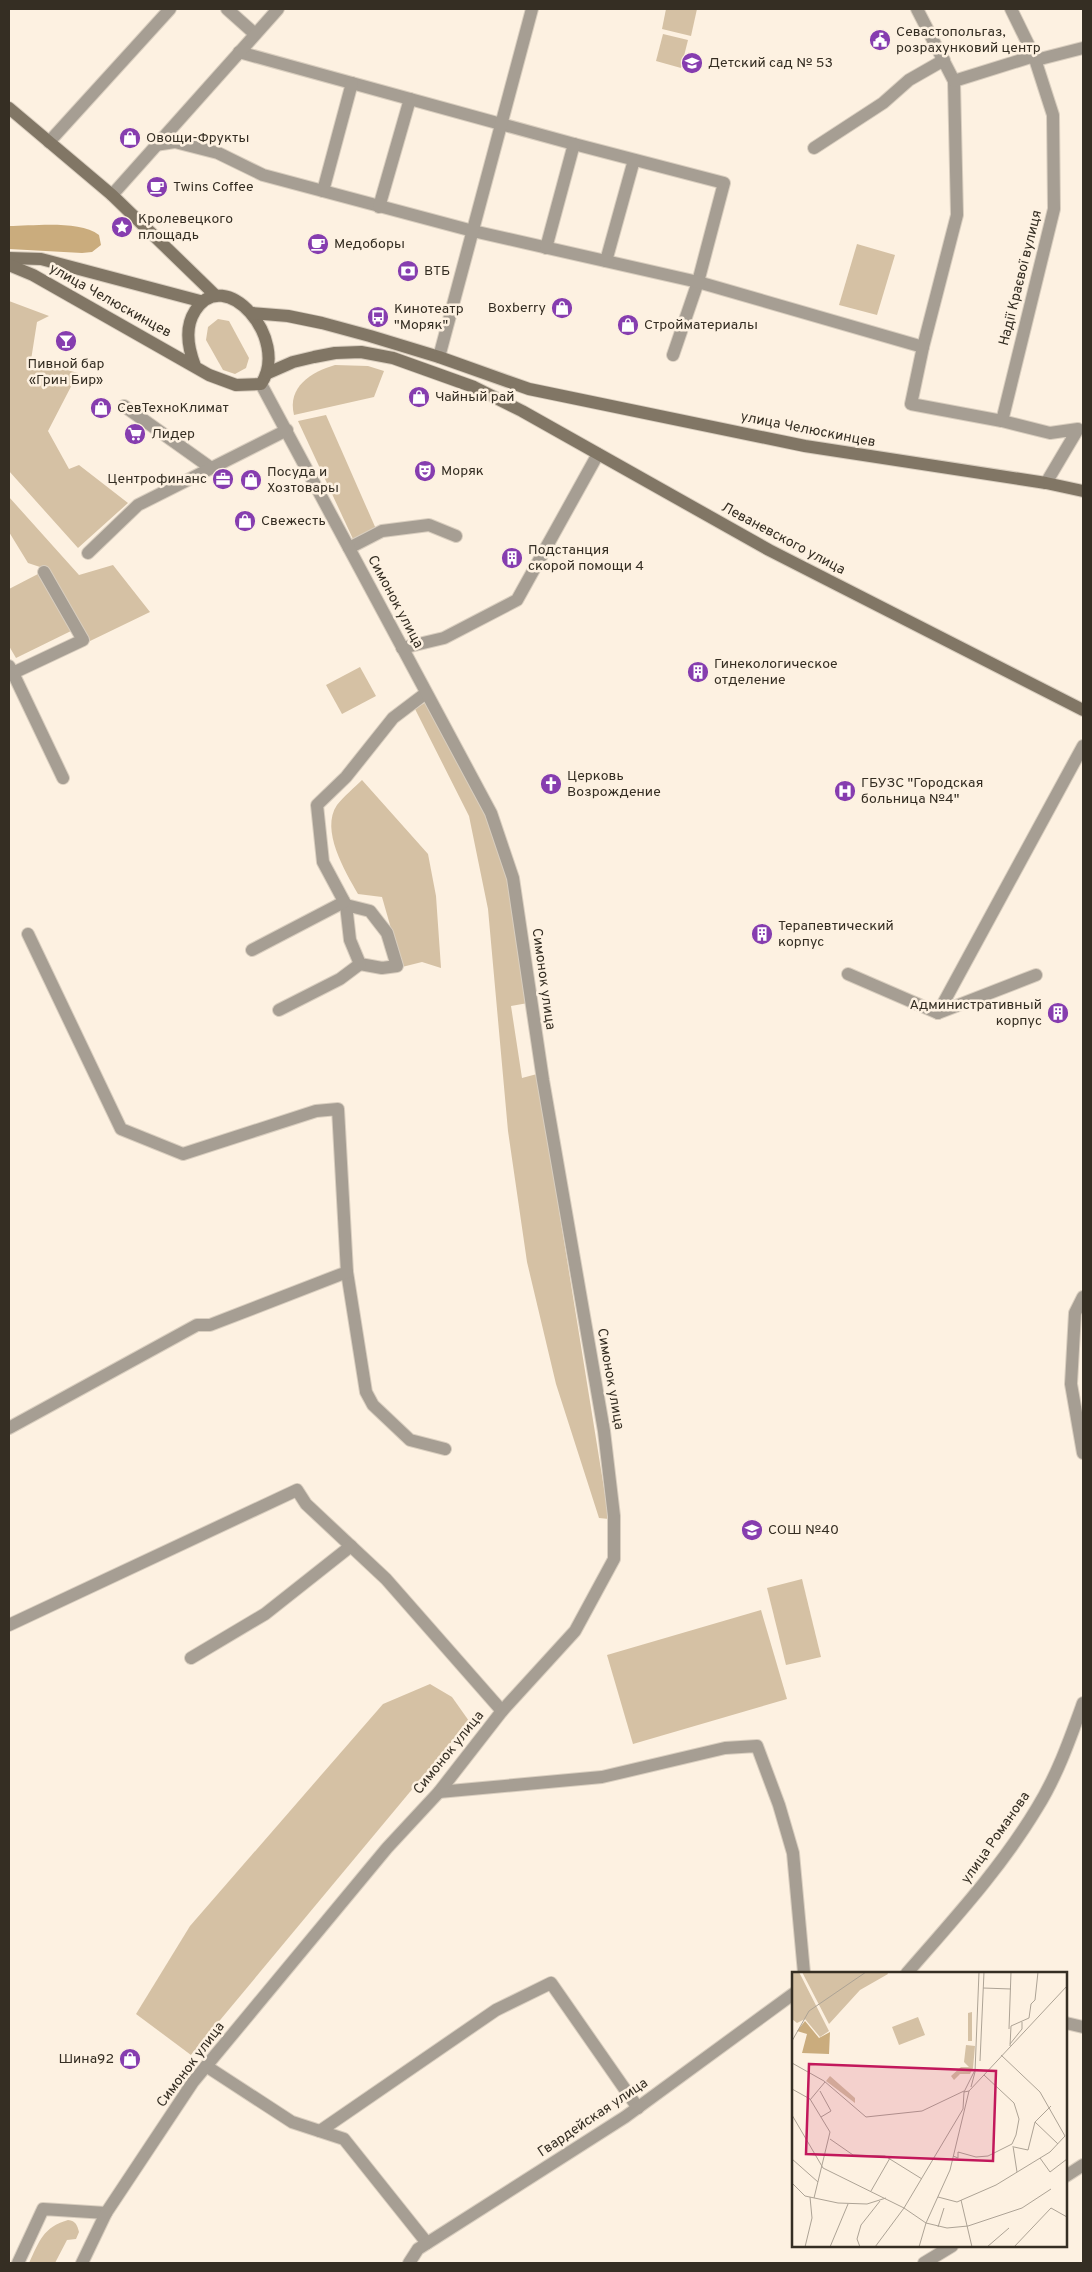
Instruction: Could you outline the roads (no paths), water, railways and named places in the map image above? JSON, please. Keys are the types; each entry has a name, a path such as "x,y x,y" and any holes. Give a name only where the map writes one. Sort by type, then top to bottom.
{"main road":[{"path":"9,108 112,195 215,295 234,300 252,313 264,336 269,355 268,373 261,384 249,386 222,381 195,366 188,349 190,318 200,301 215,295"},
{"name":"улица Челюскинцев","path":"9,258 41,259 200,301"},
{"name":"улица Челюскинцев","path":"9,265 33,275 195,366"},
{"name":"улица Челюскинцев","path":"252,313 288,316 322,323 439,357 529,389 805,446 1046,483 1083,491"},
{"name":"Леваневского улица","path":"268,373 293,362 314,357 335,353 361,352 393,358 474,387 522,411 768,550 1083,710"},
{"path":"522,411 520,397 529,389"}],"street":[{"path":"49,142 170,9"},
{"path":"227,9 256,34"},
{"path":"112,195 278,9"},
{"path":"439,357 532,9"},
{"path":"917,9 954,81 957,215 923,347 911,404 1002,421 1050,434 1080,426"},
{"name":"Надії Краєвої вулиця","path":"1002,421 1054,209 1053,115 1035,58 1011,9"},
{"path":"954,81 1035,58 1083,48"},
{"path":"239,52 634,160 727,179 698,282 673,355"},
{"path":"814,148 882,103 908,80 944,60"},
{"path":"323,191 352,83"},
{"path":"379,207 410,99"},
{"path":"155,145 175,142 218,153 263,175 379,207 473,231 698,282 923,347"},
{"path":"546,248 574,144"},
{"path":"606,261 634,160"},
{"name":"Симонок улица","path":"82,2263 106,2213 187,2090 387,1848 439,1792 502,1711 575,1632 614,1558 614,1516 604,1431 543,1080 513,878 491,813 261,384"},
{"path":"124,406 210,468"},
{"path":"1046,483 1080,426"},
{"path":"88,553 138,505 287,430"},
{"path":"402,648 444,638 517,600 598,454"},
{"path":"349,548 382,531 429,526 456,536"},
{"path":"44,572 83,640 11,669 63,778"},
{"path":"360,964 350,940 345,904 323,862 317,805 346,777 393,718 426,693"},
{"path":"938,1013 1083,746"},
{"path":"252,950 345,904 370,911 387,933 397,966 382,968 360,964 340,979 279,1010"},
{"path":"28,934 121,1129 183,1154 316,1111 338,1109 347,1272 366,1392 373,1405 410,1440 444,1449"},
{"path":"848,974 938,1013 1036,976"},
{"path":"9,1428 197,1325 210,1325 347,1272"},
{"path":"1083,1296 1075,1312 1071,1384 1083,1453"},
{"path":"9,1625 297,1490 306,1504 386,1579 502,1711"},
{"path":"192,1658 265,1614 351,1546"},
{"name":"улица Романова","path":"908,1972 975,1894 1038,1807 1061,1761 1083,1703"},
{"path":"439,1792 602,1777 725,1748 757,1746 779,1805 793,1853 804,1972"},
{"path":"320,2131 496,2010 551,1983 638,2108"},
{"name":"Гвардейская улица","path":"409,2263 418,2249 638,2108 792,1995"},
{"path":"1067,2024 1083,2027"},
{"path":"206,2066 292,2122 344,2139 427,2243"},
{"path":"1067,2175 1083,2165"},
{"path":"18,2263 43,2208 106,2213"},
{"path":"924,2263 950,2247"}],"place":[{"name":"Севастопольгаз, розрахунковий центр","path":"880,40"},
{"name":"Детский сад № 53","path":"692,63"},
{"name":"Овощи-Фрукты","path":"130,138"},
{"name":"Twins Coffee","path":"157,187"},
{"name":"Кролевецкого площадь","path":"122,227"},
{"name":"Медоборы","path":"318,244"},
{"name":"ВТБ","path":"408,271"},
{"name":"Boxberry","path":"562,308"},
{"name":"Кинотеатр \"Моряк\"","path":"378,317"},
{"name":"Стройматериалы","path":"628,325"},
{"name":"Пивной бар «Грин Бир»","path":"66,341"},
{"name":"Чайный рай","path":"419,397"},
{"name":"СевТехноКлимат","path":"101,408"},
{"name":"Лидер","path":"135,434"},
{"name":"Моряк","path":"425,471"},
{"name":"Центрофинанс","path":"223,479"},
{"name":"Посуда и Хозтовары","path":"251,480"},
{"name":"Свежесть","path":"245,521"},
{"name":"Подстанция скорой помощи 4","path":"512,558"},
{"name":"Гинекологическое отделение","path":"698,672"},
{"name":"Церковь Возрождение","path":"551,784"},
{"name":"ГБУЗС \"Городская больница №4\"","path":"845,791"},
{"name":"Терапевтический корпус","path":"762,934"},
{"name":"Административный корпус","path":"1058,1013"},
{"name":"СОШ №40","path":"752,1530"},
{"name":"Шина92","path":"130,2059"}]}
